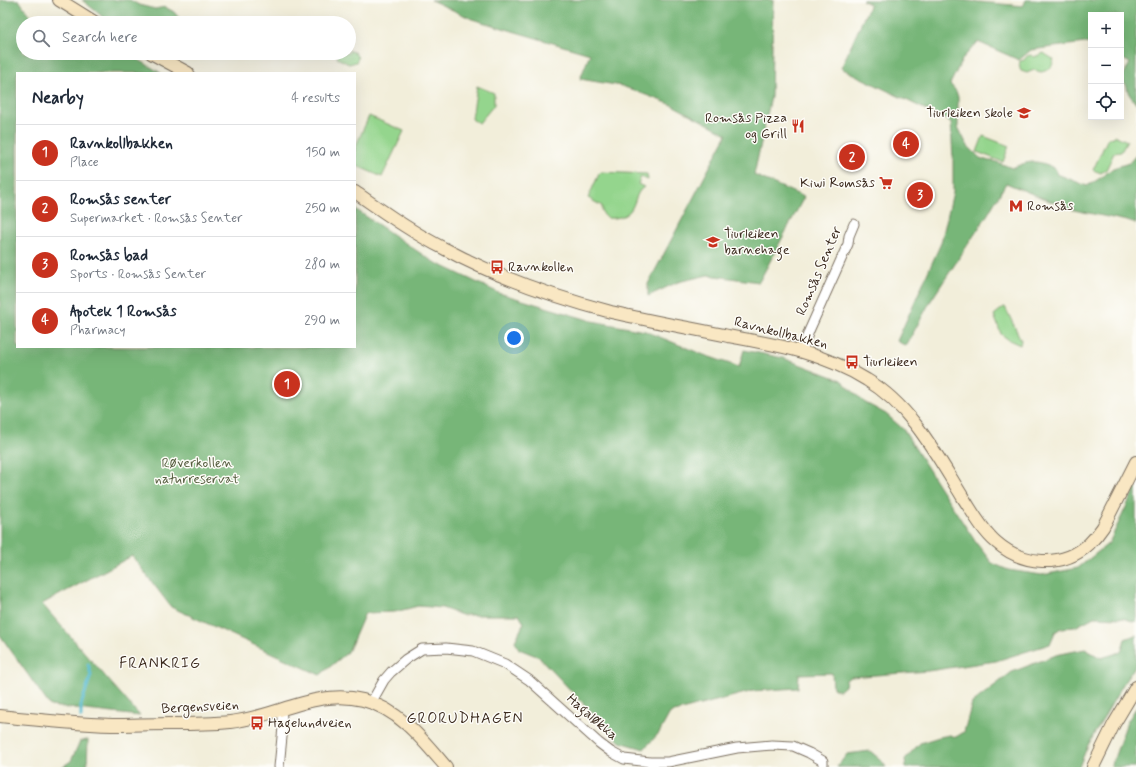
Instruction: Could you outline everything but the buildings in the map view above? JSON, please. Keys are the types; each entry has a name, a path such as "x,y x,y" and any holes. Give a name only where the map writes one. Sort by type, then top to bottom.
{"street":[{"path":"59,0 85,16"},
{"path":"164,60 186,72"},
{"name":"Ravnkollbakken","path":"356,193 404,225 445,249 484,268 523,284 611,312 802,351 844,367 869,381 893,400 912,420 988,535 1002,548 1018,557 1043,561 1061,559 1088,545 1103,527 1136,462"},
{"name":"Romsås Senter","path":"802,351 809,331 848,244 849,236 854,224"},
{"name":"Hagaløkka","path":"371,703 384,680 391,672 406,659 422,649 446,648 473,651 505,664 529,680 599,743 611,752 624,758 650,762 668,762 737,748 794,746 822,761 823,767"},
{"path":"1093,767 1114,724 1136,688"},
{"name":"Bergensveien","path":"0,716 107,725 207,723 242,720 309,702 334,698 351,698 371,703 392,713 430,748 446,767"},
{"path":"279,767 284,727 281,710"}],"green space":[{"name":"Røverkollen naturreservat","path":"0,0 19,0 30,16 16,16 16,60 139,60 159,72 16,72 16,348 356,348 356,210 432,261 499,293 592,321 645,331 704,355 739,367 744,350 783,358 841,380 864,402 886,414 903,429 977,544 992,563 1008,570 1042,575 1078,568 1109,543 1136,486 1136,622 1122,618 1094,617 1075,627 1061,628 1055,632 1050,644 996,661 928,671 850,677 846,680 845,686 839,691 833,688 832,673 799,674 798,688 753,691 670,713 659,733 644,749 620,742 539,657 519,649 515,641 524,623 519,615 462,615 442,608 418,606 395,612 365,613 348,652 320,675 171,607 132,556 42,604 140,716 50,706 0,635"},
{"path":"82,0 130,0 139,5 155,9 165,7 174,12 177,16 102,16"},
{"path":"431,0 773,0 771,97 754,175 804,197 759,282 708,275 678,282 648,296 648,284 727,134 670,104 622,86 580,79 590,54 472,19"},
{"path":"862,0 958,0 1023,6 1026,0 1136,0 1136,104 1129,94 1124,83 1124,74 1130,63 1124,60 1124,12 1088,12 1088,44 1031,50 1019,60 978,42 963,58 950,84 956,91 958,97 958,127 967,145 980,158 994,161 1012,168 1029,162 1038,162 1055,168 1057,174 1087,186 1113,168 1129,163 1136,155 1136,224 1069,209 1006,183 988,214 930,302 906,346 897,341 941,243 953,192 951,122 841,68 870,4"},
{"path":"1044,53 1054,60 1051,68 1041,72 1034,70 1027,73 1021,71 1019,66 1020,61 1024,60 1027,56 1031,55 1034,57"},
{"path":"356,55 358,58 356,62 349,64 341,60 356,60"},
{"path":"477,86 494,93 494,105 479,123 472,118"},
{"path":"369,116 404,131 382,177 356,165 356,146"},
{"path":"1114,135 1127,141 1121,152 1114,153 1106,170 1101,173 1093,170 1108,138 1114,137"},
{"path":"983,136 1009,146 1003,162 977,152"},
{"path":"601,172 647,174 648,180 641,177 638,184 644,187 637,195 631,209 623,216 607,218 603,213 602,206 588,198"},
{"path":"1004,307 1021,340 1020,345 1001,334 994,315"},
{"path":"1135,635 1136,665 1125,681 1088,745 1079,767 906,767 905,759 920,743 950,735 956,737 964,732 972,703 1012,672 1056,655 1085,649 1101,658 1121,652 1125,639"},
{"path":"1136,708 1136,767 1111,767 1127,722"},
{"path":"88,740 87,767 62,767 71,761 80,741"},
{"path":"870,751 881,760 886,767 837,767 847,754"}],"waterway":[{"path":"81,717 81,705 91,675 88,664"}],"place":[{"name":"Tiurleiken skole","path":"1024,113"},
{"name":"Romsås Pizza og Grill","path":"798,126"},
{"name":"Apotek 1 Romsås","path":"906,144"},
{"name":"Romsås senter","path":"852,157"},
{"name":"Kiwi Romsås","path":"886,183"},
{"name":"Romsås bad","path":"920,195"},
{"name":"Romsås","path":"1016,206"},
{"name":"Tiurleiken barnehage","path":"713,242"},
{"name":"Ravnkollen","path":"497,267"},
{"name":"Tiurleiken","path":"852,362"},
{"name":"Ravnkollbakken","path":"287,384"},
{"name":"Hagelundveien","path":"257,723"}],"district":[{"name":"FRANKRIG","path":"160,664"},
{"name":"GRORUDHAGEN","path":"465,719"}]}
